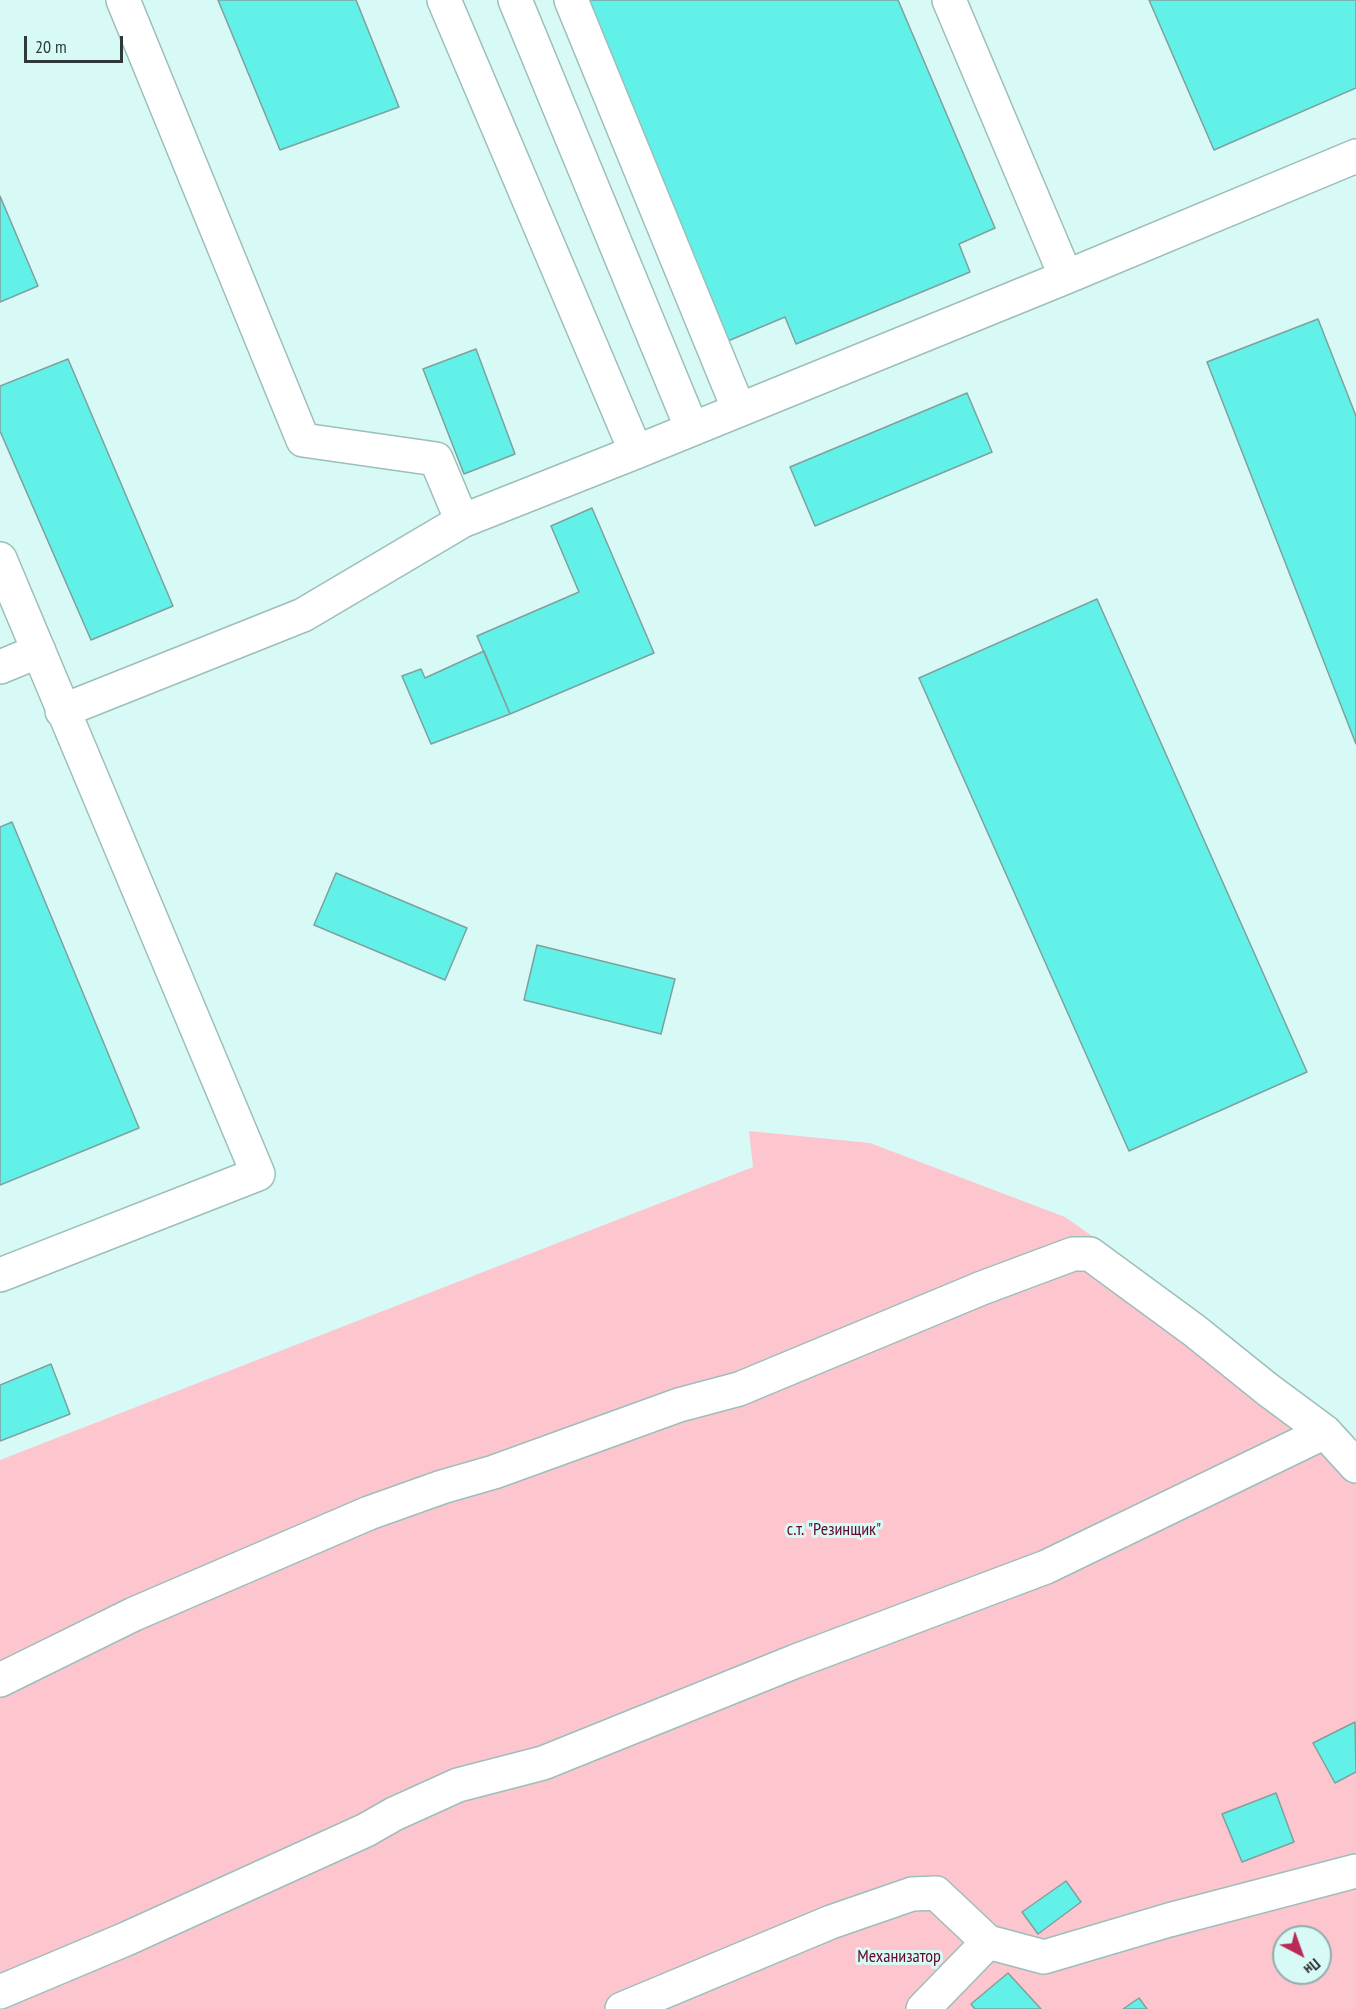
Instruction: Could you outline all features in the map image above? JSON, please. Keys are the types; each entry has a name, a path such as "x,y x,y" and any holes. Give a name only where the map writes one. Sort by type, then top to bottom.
{"lane":[{"path":"123,0 303,440 436,459 462,521"},
{"path":"444,0 636,452"},
{"path":"515,0 692,429"},
{"path":"571,0 739,410"},
{"path":"949,0 1066,277"},
{"path":"62,711 303,615 462,521 1066,277 1356,156"},
{"path":"0,558 62,711 258,1174 0,1275"},
{"path":"0,667 39,651"},
{"path":"0,1680 134,1614 369,1513 505,1468 679,1406 739,1389 982,1288 1073,1254 1090,1254 1196,1331 1267,1389 1325,1432 1356,1466"},
{"path":"0,1992 126,1940 366,1830 394,1814 458,1785 543,1763 796,1661 1046,1567 1325,1432"},
{"path":"622,2009 831,1922 912,1894 936,1893 988,1942 1044,1957 1169,1920 1356,1871"},
{"path":"923,2009 967,1961 988,1942"}],"green space":[{"name":"с.т. \"Резинщик\"","path":"749,1131 870,1143 1065,1217 1092,1236 1087,1261 1356,1474 1356,2009 929,2009 976,1961 940,1884 607,2009 0,2009 0,1460 753,1167"},
{"name":"Механизатор","path":"932,1898 983,1943 921,2009 633,2009"}],"building":[{"path":"218,0 356,0 399,107 280,150"},
{"path":"584,0 898,0 995,228 959,244 970,272 796,344 785,317 728,341"},
{"path":"1149,0 1356,0 1356,88 1214,150"},
{"path":"0,196 38,286 0,302"},
{"path":"1318,319 1356,416 1356,744 1207,362"},
{"path":"476,349 515,454 464,474 423,369"},
{"path":"68,359 173,606 91,640 0,431 0,386"},
{"path":"967,393 992,452 815,526 790,467"},
{"path":"592,508 654,653 510,714 477,636 579,592 551,526"},
{"path":"1097,599 1307,1072 1129,1151 919,678"},
{"path":"484,651 510,714 431,744 402,676 421,669 425,678"},
{"path":"12,822 139,1128 0,1185 0,827"},
{"path":"336,873 467,928 445,980 314,925"},
{"path":"537,945 675,979 661,1034 524,1000"},
{"path":"51,1364 70,1414 0,1441 0,1385"},
{"path":"1355,1722 1356,1772 1335,1783 1313,1743"},
{"path":"1276,1793 1294,1842 1242,1862 1222,1814"},
{"path":"1066,1881 1081,1902 1038,1934 1022,1912"},
{"path":"1008,1973 1041,2009 975,2009 971,2004"},
{"path":"1139,1998 1147,2009 1123,2009"}]}
